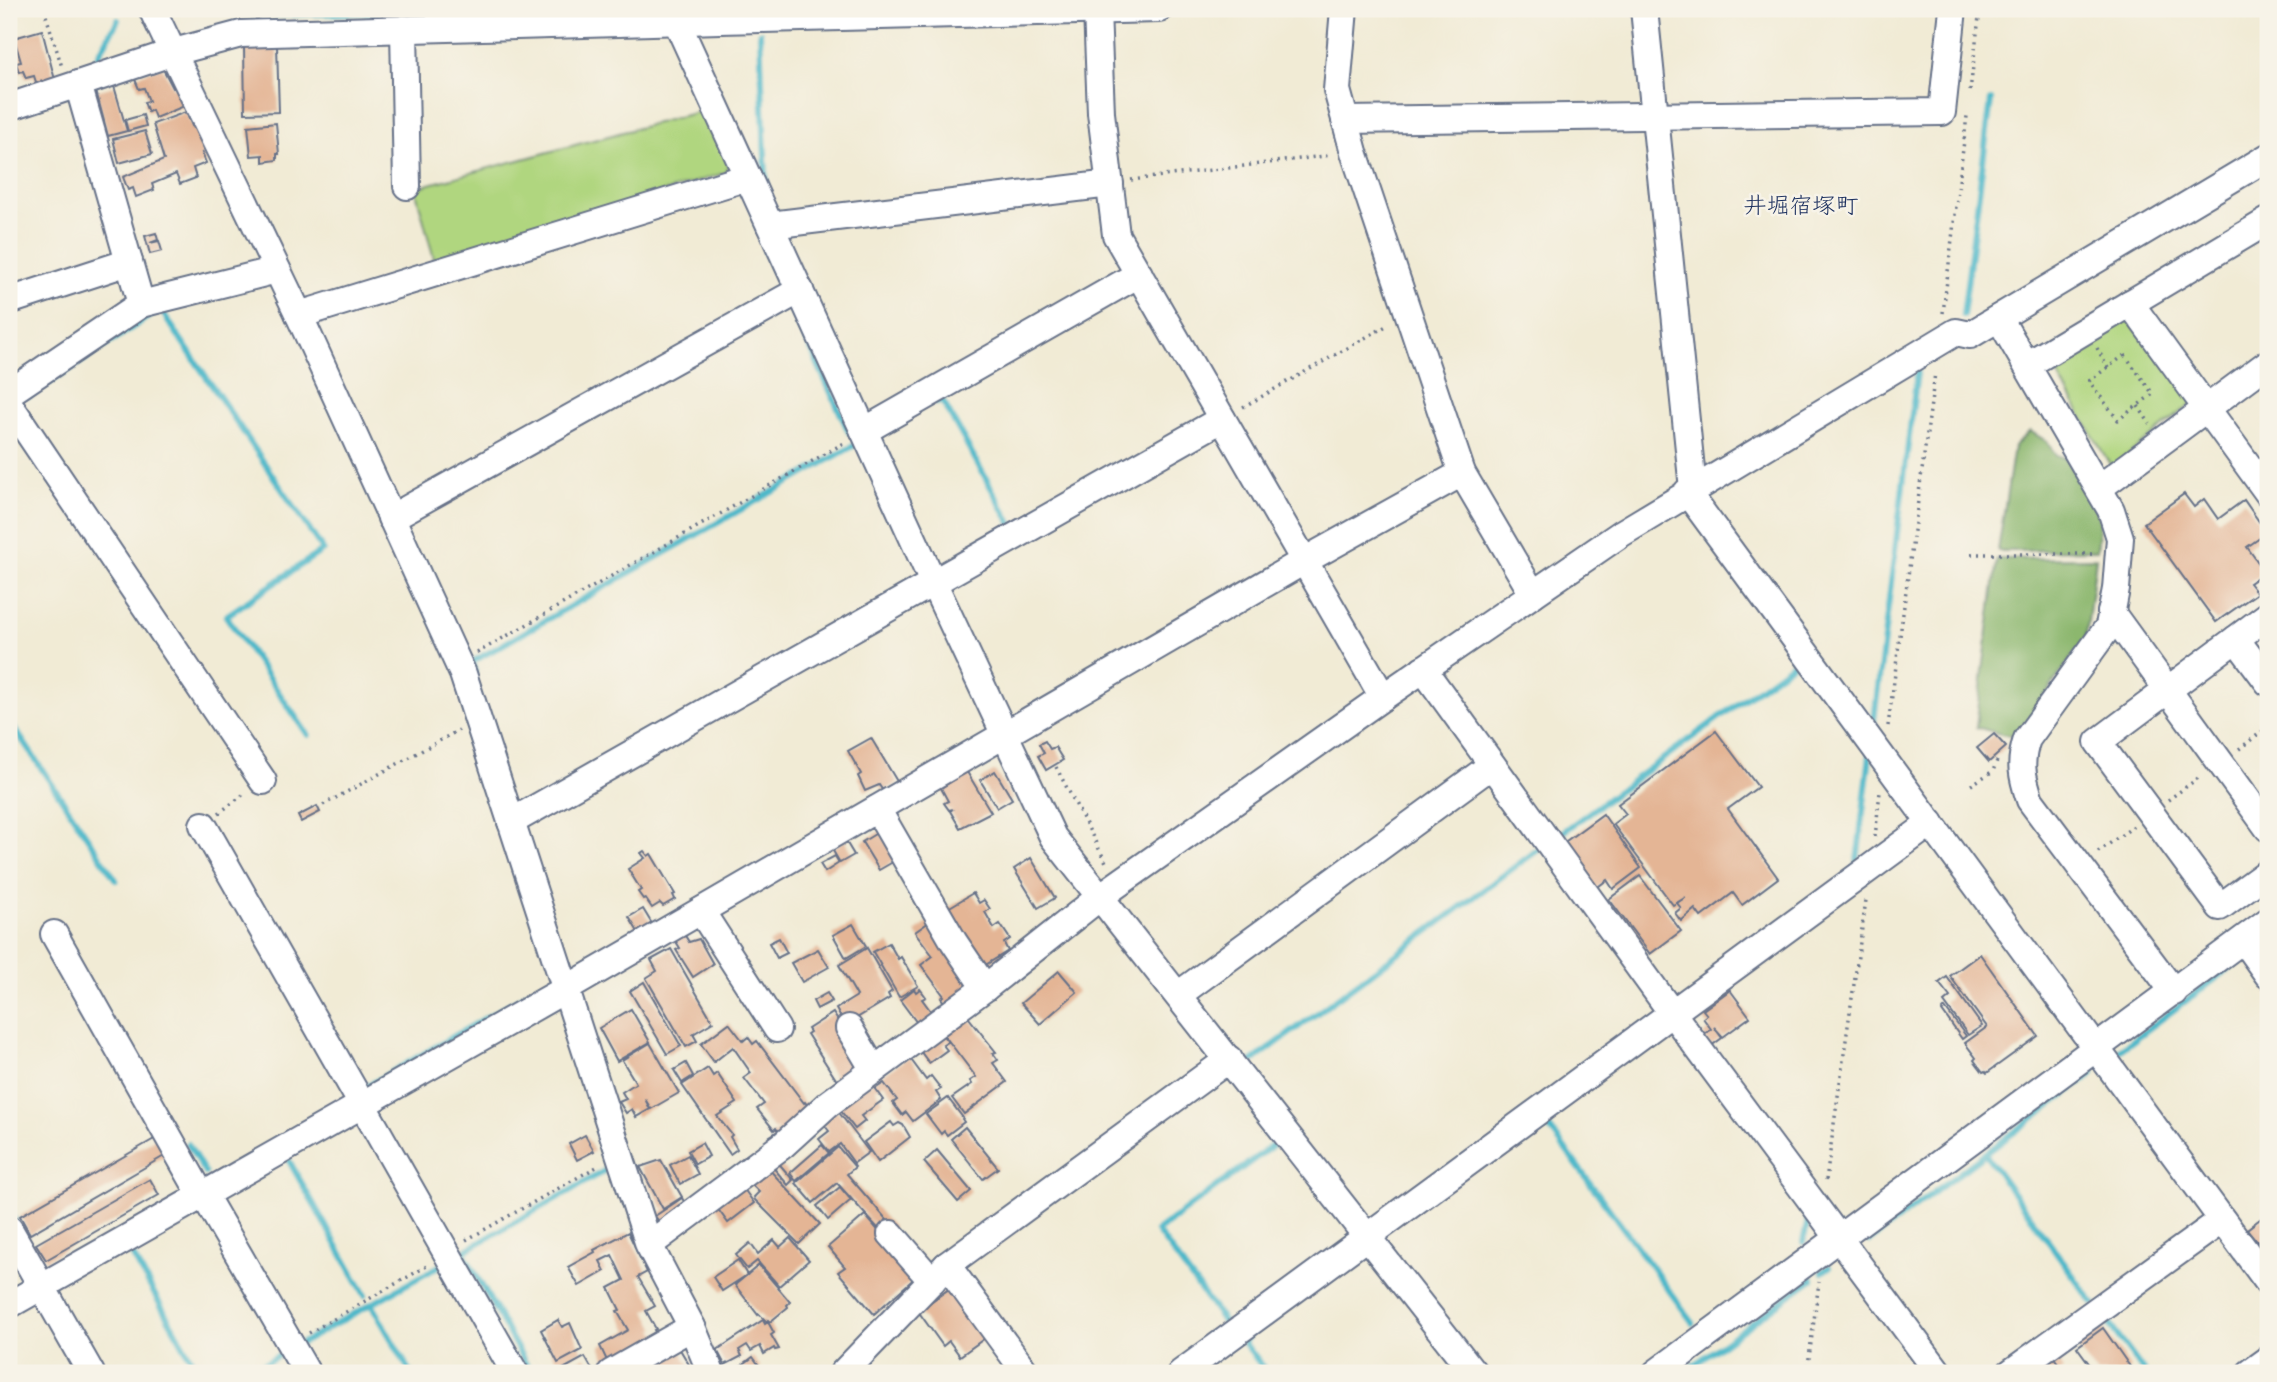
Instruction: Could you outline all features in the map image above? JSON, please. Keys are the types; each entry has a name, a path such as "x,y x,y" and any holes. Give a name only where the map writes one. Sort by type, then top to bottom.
{"street":[{"path":"9,107 174,52 240,34 404,29 674,15 1158,9"},
{"path":"1343,9 1337,90 1354,152 1462,473 1533,594"},
{"path":"1644,9 1690,491 2268,1282"},
{"path":"1345,120 1942,112 1953,9"},
{"path":"1097,10 1101,113 1116,235 1382,697"},
{"path":"153,11 299,315 458,664 649,1245 692,1327 711,1373"},
{"path":"674,15 1003,735 1053,837 1109,890 1178,995 1474,1373"},
{"path":"404,29 407,186"},
{"path":"73,86 141,304"},
{"path":"649,1245 783,1145 828,1104 985,988 1109,890 1533,594 1690,491 1956,331 1970,335 2268,158"},
{"path":"299,315 748,177"},
{"path":"770,225 1110,183"},
{"path":"2026,365 2268,221"},
{"path":"9,301 129,262"},
{"path":"9,393 141,304 277,270"},
{"path":"864,431 1139,274"},
{"path":"391,518 800,290"},
{"path":"2130,303 2268,493"},
{"path":"1999,318 2099,488 2111,510 2120,538 2109,626 2027,739 2022,753 2023,779 2030,800 2174,992"},
{"path":"2099,488 2268,363"},
{"path":"9,404 263,781"},
{"path":"511,822 1222,419"},
{"path":"9,1306 566,989 1304,561 1462,473"},
{"path":"2111,612 2268,828"},
{"path":"2268,615 2098,742 2220,907 2268,872"},
{"path":"2236,639 2268,682"},
{"path":"1423,669 1821,1215 1831,1245 1939,1373"},
{"path":"1178,995 1492,765"},
{"path":"877,809 954,942 985,988"},
{"path":"1181,1373 1931,823"},
{"path":"203,825 515,1373"},
{"path":"701,911 777,1029"},
{"path":"1656,1373 2268,921"},
{"path":"54,934 307,1373"},
{"path":"2243,940 2268,975"},
{"path":"849,1028 874,1070"},
{"path":"844,1373 940,1273 1229,1059"},
{"path":"2010,1373 2222,1220"},
{"path":"9,1229 91,1373"},
{"path":"891,1234 940,1273 1026,1373"},
{"path":"611,1373 692,1327"},
{"path":"2250,1373 2268,1360"}],"path":[{"path":"44,9 73,86"},
{"path":"96,9 153,11"},
{"path":"1969,102 1980,9"},
{"path":"1821,1215 1871,867 1967,116"},
{"path":"1110,183 1354,152"},
{"path":"1222,419 1409,314"},
{"path":"2125,355 2153,394 2118,420 2090,381 2125,355"},
{"path":"458,664 864,431"},
{"path":"1971,554 2119,555"},
{"path":"323,805 478,720"},
{"path":"2079,866 2268,727"},
{"path":"1971,785 1993,771 1997,759 2003,755 2022,753"},
{"path":"1056,767 1109,890"},
{"path":"203,825 263,781"},
{"path":"290,1344 620,1154"},
{"path":"1807,1373 1831,1245"}],"green space":[{"path":"705,110 729,163 725,173 435,263 415,188"},
{"path":"2124,315 2195,401 2112,468 2049,360"},
{"path":"2030,431 2046,441 2056,455 2066,459 2095,505 2100,523 2097,550 1998,551 2014,447"},
{"path":"2096,558 2086,637 2017,735 1976,727 1997,559"}],"building":[{"path":"42,30 55,80 37,85 34,76 26,78 23,71 19,72 16,63 21,62 14,38"},
{"path":"277,45 279,112 245,113 244,46"},
{"path":"162,67 173,88 179,86 187,105 155,118 152,110 148,112 144,102 149,101 144,88 139,89 134,77"},
{"path":"114,86 127,131 108,136 96,91"},
{"path":"186,112 192,126 196,125 206,152 202,153 206,163 193,168 196,178 180,184 176,174 152,184 154,190 136,197 133,188 128,190 123,177 164,160 153,124"},
{"path":"143,115 146,126 128,131 125,120"},
{"path":"276,123 279,154 277,160 263,162 263,155 251,156 248,126"},
{"path":"145,131 152,154 119,163 113,139"},
{"path":"156,233 158,240 150,243 159,241 162,251 150,254 145,236"},
{"path":"2184,494 2194,507 2204,499 2218,519 2244,500 2267,533 2247,547 2265,572 2249,583 2257,593 2216,622 2144,523"},
{"path":"1716,731 1758,787 1728,809 1778,878 1742,905 1733,893 1701,917 1695,909 1681,921 1675,913 1681,908 1677,903 1686,897 1673,905 1613,824 1626,814 1618,804"},
{"path":"1994,734 2006,747 1989,762 1977,748"},
{"path":"871,738 898,783 883,791 879,785 865,791 858,776 861,774 848,751"},
{"path":"1045,741 1050,749 1055,747 1063,760 1046,770 1038,756 1044,753 1039,744"},
{"path":"995,771 1012,799 997,808 980,780"},
{"path":"967,772 991,812 960,828 950,811 953,809 949,810 944,803 948,801 941,788"},
{"path":"317,806 320,812 301,822 298,816"},
{"path":"1603,814 1641,868 1613,889 1607,880 1595,889 1562,844"},
{"path":"880,831 898,859 879,870 862,842"},
{"path":"845,840 854,855 840,863 832,849"},
{"path":"644,851 648,856 651,854 675,894 675,899 663,906 660,903 652,908 645,898 643,899 638,892 641,890 628,869 645,858 641,853"},
{"path":"835,856 839,863 825,872 820,864"},
{"path":"1031,858 1055,898 1038,908 1014,869"},
{"path":"1640,876 1681,931 1650,954 1609,899"},
{"path":"973,893 979,903 984,900 990,909 985,912 994,928 1000,924 1010,939 1004,943 1008,951 979,969 943,911"},
{"path":"643,909 652,924 638,932 629,917"},
{"path":"932,920 976,986 946,1005 941,998 944,996 921,965 933,956 915,932"},
{"path":"853,924 866,946 846,958 833,935"},
{"path":"684,934 689,942 699,939 713,964 693,977 676,950 680,948 675,940"},
{"path":"779,938 787,953 777,958 769,943"},
{"path":"889,943 898,959 901,957 918,986 899,997 873,952"},
{"path":"867,948 892,991 888,994 890,998 845,1025 836,1009 857,996 839,965"},
{"path":"671,949 713,1022 693,1034 697,1041 686,1047 646,978 657,971 651,960"},
{"path":"818,949 829,967 802,982 791,963"},
{"path":"1980,954 2038,1036 1987,1073 1983,1072 1974,1060 1976,1058 1965,1043 1987,1027 1950,976"},
{"path":"1059,971 1077,992 1040,1024 1021,1003"},
{"path":"1947,977 1982,1026 1968,1035 1944,1002 1950,997 1939,983"},
{"path":"644,982 681,1046 667,1054 630,991"},
{"path":"914,989 916,992 920,989 926,997 922,999 935,1017 920,1027 900,1000"},
{"path":"1730,990 1750,1017 1723,1037 1714,1027 1722,1038 1711,1046 1703,1035 1711,1029 1703,1018 1707,1015 1703,1010"},
{"path":"827,993 832,1001 817,1009 813,1001"},
{"path":"1945,1008 1966,1036 1962,1039 1942,1011"},
{"path":"631,1009 650,1042 617,1061 599,1028"},
{"path":"833,1013 867,1066 839,1084 807,1034 810,1032 808,1029"},
{"path":"965,1013 996,1052 993,1053 998,1060 993,1063 1007,1082 964,1114 952,1098 972,1084 970,1081 976,1077 941,1031"},
{"path":"729,1023 743,1041 748,1037 753,1044 757,1041 811,1110 774,1141 770,1136 778,1131 776,1128 774,1130 757,1109 764,1104 744,1078 751,1073 733,1047 714,1062 701,1044"},
{"path":"940,1032 948,1042 943,1045 947,1050 929,1063 918,1048"},
{"path":"650,1043 679,1093 651,1109 645,1099 650,1109 636,1117 632,1109 626,1113 619,1102 626,1099 622,1092 636,1083 622,1060"},
{"path":"909,1057 926,1080 931,1076 941,1089 936,1092 941,1100 913,1121 906,1112 902,1115 893,1103 897,1100 884,1083 875,1089 883,1100 861,1116 865,1121 855,1129 837,1106"},
{"path":"686,1063 693,1076 682,1083 674,1070"},
{"path":"708,1068 713,1076 717,1073 737,1103 717,1116 732,1135 730,1137 737,1149 730,1154 682,1085"},
{"path":"948,1098 964,1122 947,1135 944,1131 941,1134 926,1114"},
{"path":"837,1110 869,1152 854,1163 840,1144 829,1152 819,1139 829,1131 822,1122"},
{"path":"891,1122 894,1126 899,1123 903,1125 910,1137 878,1162 864,1142"},
{"path":"965,1127 998,1168 983,1179 951,1139"},
{"path":"585,1135 594,1151 577,1160 569,1144"},
{"path":"156,1138 166,1155 30,1234 20,1216"},
{"path":"702,1143 709,1156 695,1164 688,1151"},
{"path":"822,1145 829,1153 796,1181 790,1173"},
{"path":"838,1147 855,1167 847,1174 893,1227 884,1235 837,1183 813,1203 796,1183"},
{"path":"937,1150 971,1191 958,1202 924,1162"},
{"path":"688,1155 698,1174 680,1184 670,1165"},
{"path":"661,1160 682,1197 663,1209 640,1167"},
{"path":"776,1160 793,1180 788,1185 771,1165"},
{"path":"766,1166 820,1224 799,1244 755,1200 754,1197 759,1192 750,1183"},
{"path":"150,1179 159,1195 46,1260 36,1244"},
{"path":"741,1185 754,1203 728,1223 715,1205"},
{"path":"840,1187 851,1200 828,1220 817,1206"},
{"path":"682,1198 686,1205 660,1223 655,1216"},
{"path":"2268,1213 2268,1226 2264,1229 2268,1235 2268,1255 2247,1229"},
{"path":"865,1215 917,1276 874,1314 838,1272 845,1267 828,1247"},
{"path":"628,1232 647,1272 638,1277 655,1306 646,1311 657,1335 609,1365 600,1346 628,1330 617,1311 620,1310 609,1288 624,1280 612,1255 600,1261 605,1271 579,1286 568,1267"},
{"path":"790,1238 809,1260 779,1286 757,1261 747,1269 736,1255 750,1243 758,1254 774,1240 780,1247"},
{"path":"738,1260 747,1275 722,1291 713,1277"},
{"path":"759,1265 790,1302 788,1307 770,1322 758,1315 735,1285"},
{"path":"949,1289 985,1338 960,1356 949,1341 943,1346 918,1311"},
{"path":"558,1320 562,1327 570,1323 582,1350 558,1363 541,1330"},
{"path":"763,1320 765,1324 768,1322 774,1333 771,1335 779,1349 774,1348 764,1354 760,1346 751,1351 747,1345 739,1350 742,1356 725,1365 717,1350"},
{"path":"2103,1328 2131,1368 2124,1373 2096,1373 2077,1347"},
{"path":"678,1346 694,1373 660,1373 656,1367 653,1369 655,1373 627,1373"},
{"path":"2053,1356 2063,1370 2059,1373 2048,1373 2042,1365"},
{"path":"585,1357 593,1371 590,1373 556,1373"},
{"path":"753,1357 761,1368 754,1373 746,1373 741,1366"}],"waterway":[{"path":"192,9 268,15 529,9"},
{"path":"94,63 118,20"},
{"path":"760,33 766,182"},
{"path":"1963,315 1991,100"},
{"path":"766,252 779,280"},
{"path":"794,312 849,432"},
{"path":"29,396 154,313"},
{"path":"163,313 323,550 226,616 308,735"},
{"path":"1873,728 1918,364"},
{"path":"937,402 942,400 1012,525"},
{"path":"475,671 472,662 855,445"},
{"path":"1556,837 1799,659"},
{"path":"9,720 116,880"},
{"path":"1856,869 1870,755"},
{"path":"1251,1069 1247,1065 1539,849"},
{"path":"2265,942 2268,939"},
{"path":"2120,1050 2238,962"},
{"path":"364,1088 545,984"},
{"path":"1869,1241 2093,1073"},
{"path":"1543,1119 1693,1323"},
{"path":"1229,1329 1157,1231 1280,1140"},
{"path":"188,1144 205,1173"},
{"path":"1985,1154 2093,1303"},
{"path":"288,1159 365,1295"},
{"path":"531,1373 463,1252 613,1166"},
{"path":"9,1209 16,1223"},
{"path":"1803,1242 1809,1216 1807,1213"},
{"path":"129,1249 199,1373"},
{"path":"300,1344 443,1264"},
{"path":"1822,1272 1829,1267"},
{"path":"1683,1373 1812,1279"},
{"path":"371,1304 411,1373"},
{"path":"2103,1316 2145,1373"},
{"path":"1247,1338 1243,1341 1267,1373"},
{"path":"248,1373 279,1355"},
{"path":"9,1366 13,1373"}],"district":[{"name":"井堀宿塚町","path":"1801,205"}]}
